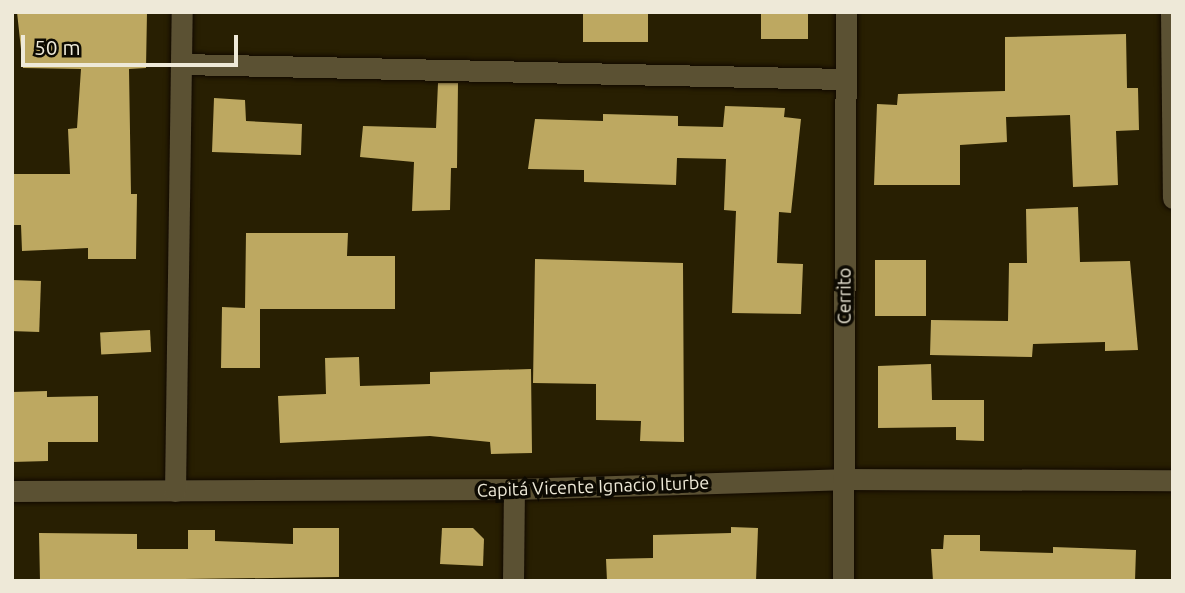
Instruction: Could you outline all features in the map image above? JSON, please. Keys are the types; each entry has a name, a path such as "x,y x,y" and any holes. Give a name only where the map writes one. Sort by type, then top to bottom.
{"street":[{"path":"175,491 182,12"},
{"name":"Cerrito","path":"843,581 846,12"},
{"path":"1171,12 1173,198"},
{"path":"182,64 844,79"},
{"name":"Capitá Vicente Ignacio Iturbe","path":"12,491 514,489 843,479 1173,480"},
{"path":"513,581 514,489"}],"building":[{"path":"17,12 147,12 146,68 129,69 131,194 137,194 136,259 88,259 88,248 22,251 21,225 12,225 12,174 70,174 68,129 77,128 81,69 23,68"},
{"path":"583,12 648,12 648,42 583,42"},
{"path":"761,12 808,12 808,39 761,39"},
{"path":"1126,34 1127,88 1138,88 1139,130 1116,131 1118,185 1073,187 1070,115 1006,117 1007,142 960,145 960,185 874,185 877,104 897,105 898,94 1005,91 1005,37"},
{"path":"438,83 458,83 457,168 451,168 450,210 412,211 414,162 360,157 363,126 436,128"},
{"path":"214,98 245,100 246,121 302,124 301,155 212,152"},
{"path":"725,106 785,108 784,117 801,119 791,213 779,212 777,263 803,264 801,314 732,313 736,211 724,210 726,159 677,158 676,185 584,182 584,170 528,169 535,119 603,121 603,114 678,116 678,126 723,127"},
{"path":"1078,207 1080,262 1130,261 1138,350 1105,351 1105,342 1033,344 1032,357 930,355 931,320 1008,321 1009,263 1027,263 1026,209"},
{"path":"246,233 348,233 347,256 395,256 395,309 260,309 260,368 221,368 222,307 245,308"},
{"path":"535,259 683,263 684,442 640,441 641,421 596,420 596,384 533,383"},
{"path":"875,260 926,260 926,316 875,316"},
{"path":"12,280 41,281 39,332 12,331"},
{"path":"150,330 151,352 101,355 100,333"},
{"path":"359,357 360,386 430,384 430,372 531,369 532,453 491,454 490,442 430,436 280,443 278,396 326,394 325,358"},
{"path":"931,364 932,400 984,400 984,441 956,440 956,427 878,428 878,366"},
{"path":"47,391 47,397 98,396 98,442 48,442 48,461 12,462 12,392"},
{"path":"731,527 758,528 756,581 607,581 606,559 653,558 653,535 731,533"},
{"path":"293,528 339,528 339,577 40,581 39,533 137,534 137,549 188,549 188,530 215,530 215,541 293,544"},
{"path":"442,528 473,528 484,539 483,566 440,564"},
{"path":"944,535 980,535 980,551 1053,553 1053,547 1136,550 1135,581 933,581 931,549 943,549"}]}
